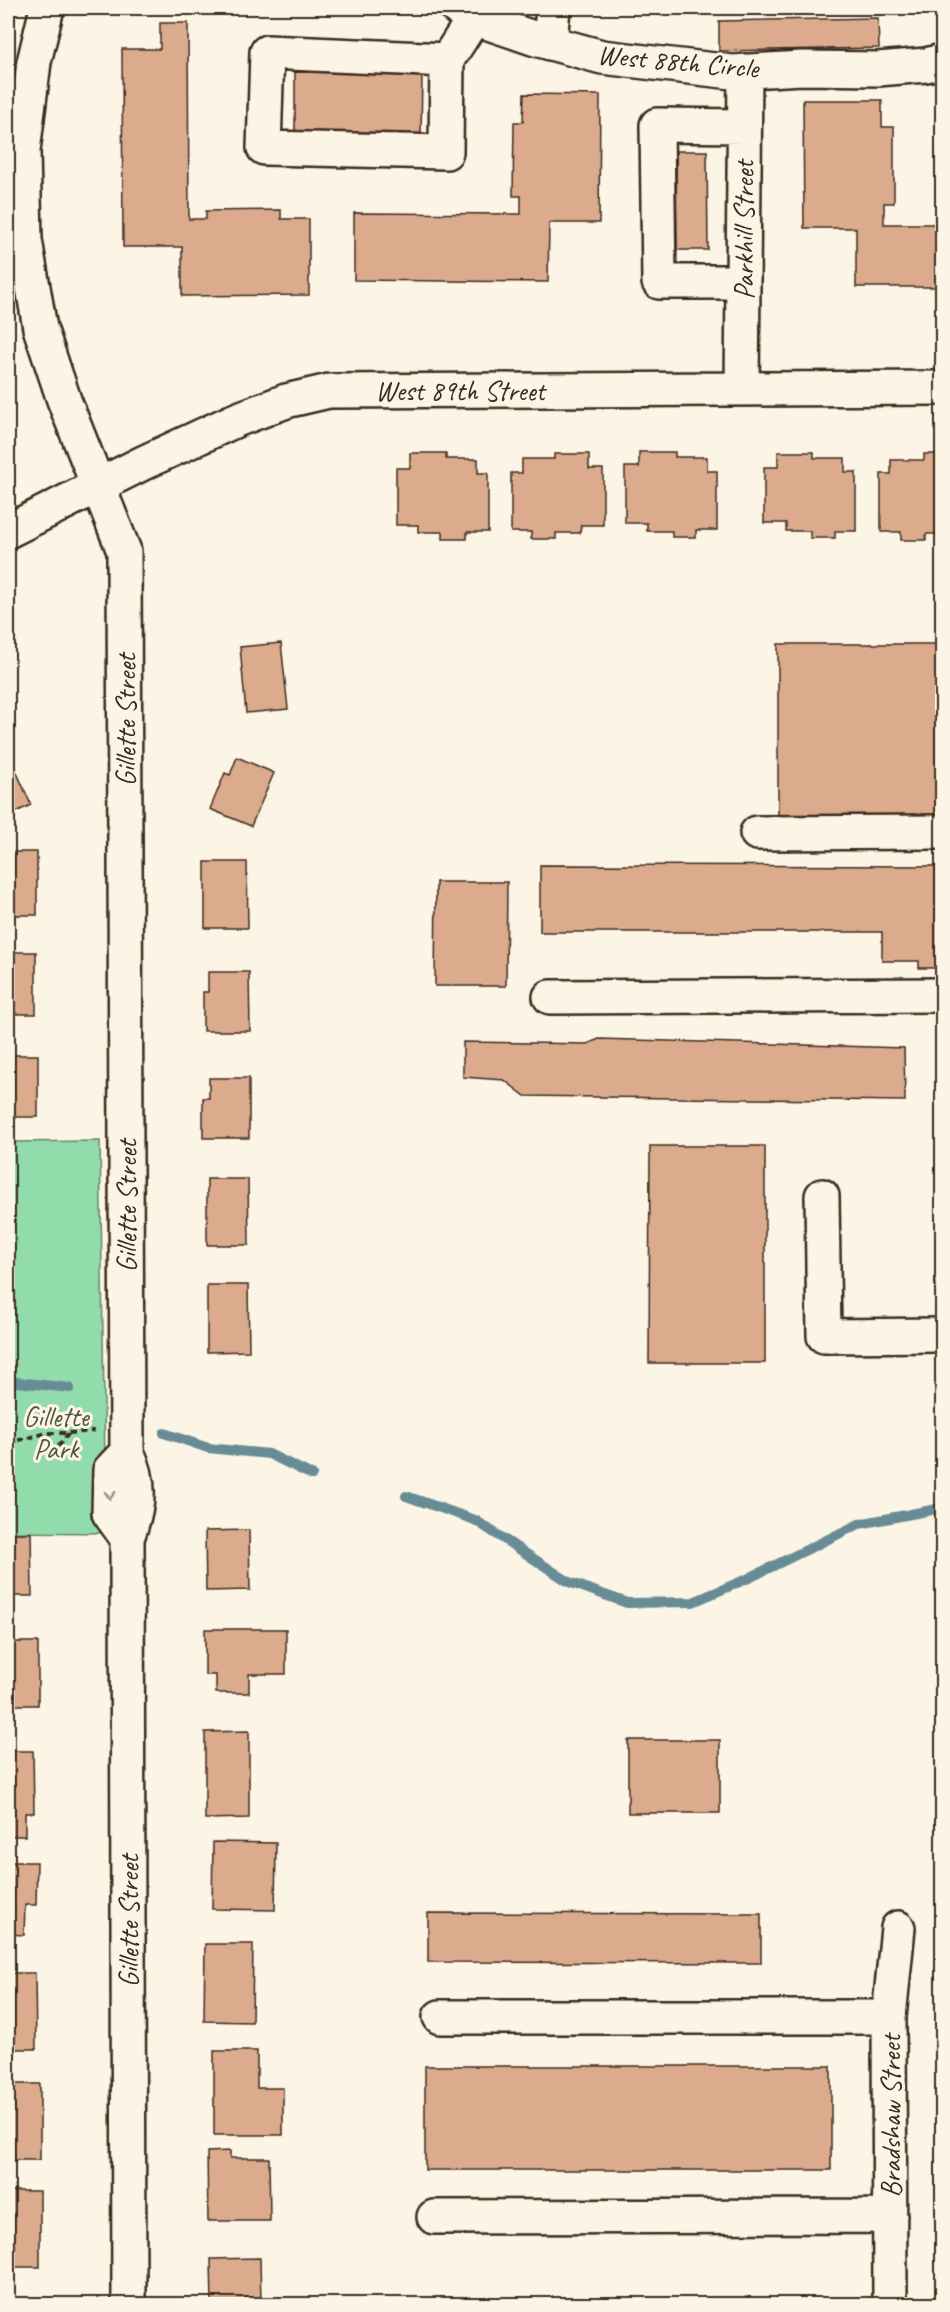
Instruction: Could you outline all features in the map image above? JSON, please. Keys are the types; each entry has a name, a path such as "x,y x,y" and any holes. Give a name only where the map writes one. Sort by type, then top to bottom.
{"street":[{"name":"Gillette Street","path":"47,8 34,62 23,151 25,240 40,328 64,400 124,551 126,1452 110,1470 109,1513 127,1538 129,2304"},
{"path":"550,43 553,8"},
{"path":"447,60 267,52 264,148 446,152 447,60 465,13"},
{"name":"West 88th Circle","path":"465,13 550,43 602,57 732,72 802,68 878,69 926,65 942,61"},
{"name":"Parkhill Street","path":"742,389 745,71"},
{"path":"743,282 659,282 657,125 744,126"},
{"name":"West 89th Street","path":"8,531 236,420 286,400 329,392 942,388"},
{"path":"757,833 942,832"},
{"path":"550,997 942,995"},
{"path":"822,1196 824,1335 942,1335"},
{"name":"Bradshaw Street","path":"890,2304 889,2017 898,1928"},
{"path":"440,2017 889,2017"},
{"path":"434,2217 890,2216"}],"path":[{"path":"8,1443 47,1433 69,1434 94,1431"},
{"path":"54,1452 69,1434"}],"green space":[{"name":"Gillette Park","path":"100,1141 106,1533 8,1532 8,1142"}],"building":[{"path":"878,18 879,48 719,51 719,21"},
{"path":"160,23 188,23 189,219 206,219 206,211 281,210 281,219 309,219 309,295 182,296 182,247 123,247 122,49 160,49"},
{"path":"295,72 422,73 421,135 295,134"},
{"path":"524,94 600,95 599,223 549,223 548,282 354,280 354,213 521,214 521,196 513,196 514,122 523,122"},
{"path":"803,100 882,100 882,127 894,127 894,203 884,203 884,224 942,224 942,287 856,287 856,228 804,228"},
{"path":"676,151 707,151 708,250 677,250"},
{"path":"639,452 675,452 675,457 707,457 707,471 717,471 717,530 696,530 696,537 672,537 672,531 647,531 647,523 625,523 625,467 639,467"},
{"path":"778,452 814,452 814,458 845,458 845,472 856,472 856,531 835,531 835,538 810,538 810,531 786,531 786,523 764,523 764,467 778,467"},
{"path":"410,453 446,453 446,459 478,459 478,473 488,473 488,532 467,532 467,539 443,539 443,532 418,532 418,525 396,525 396,468 410,468"},
{"path":"554,454 589,454 589,469 603,469 603,525 581,525 580,533 556,533 556,539 531,539 531,532 511,532 511,473 522,473 522,459 554,459"},
{"path":"924,454 942,454 942,534 926,534 926,540 901,540 901,532 881,532 881,474 891,474 891,460 924,460"},
{"path":"281,643 288,709 246,713 240,647"},
{"path":"778,644 942,644 942,817 778,817"},
{"path":"8,752 31,805 8,816"},
{"path":"237,757 274,773 251,826 210,809 225,773 230,775"},
{"path":"8,852 37,852 37,915 8,915"},
{"path":"205,862 247,862 248,928 205,928"},
{"path":"540,865 942,866 942,968 919,968 919,961 882,961 882,932 540,932"},
{"path":"436,882 507,882 506,986 435,986"},
{"path":"8,952 36,952 36,1014 8,1014"},
{"path":"208,972 249,972 250,1031 203,1031 203,992 208,992"},
{"path":"599,1039 904,1048 905,1101 525,1096 504,1080 463,1077 463,1042 587,1044"},
{"path":"8,1055 38,1055 38,1117 8,1117"},
{"path":"209,1078 249,1078 249,1138 203,1138 203,1098 209,1098"},
{"path":"650,1146 765,1146 765,1363 649,1363"},
{"path":"207,1179 248,1179 249,1245 207,1245"},
{"path":"207,1285 248,1285 249,1351 207,1352"},
{"path":"249,1530 250,1590 206,1591 205,1531"},
{"path":"8,1533 31,1533 32,1596 8,1596"},
{"path":"205,1629 286,1629 286,1674 249,1674 249,1693 216,1693 216,1675 205,1675"},
{"path":"8,1642 38,1642 38,1705 8,1705"},
{"path":"249,1731 249,1818 205,1819 205,1732"},
{"path":"628,1740 720,1740 720,1813 628,1813"},
{"path":"8,1751 33,1751 34,1813 25,1813 25,1836 8,1836"},
{"path":"213,1842 276,1843 275,1910 212,1909"},
{"path":"8,1862 37,1862 36,1905 25,1905 24,1935 8,1934"},
{"path":"428,1913 761,1914 761,1963 428,1962"},
{"path":"205,1944 253,1944 252,2022 204,2021"},
{"path":"8,1973 35,1973 36,2049 8,2049"},
{"path":"214,2051 257,2051 257,2088 283,2088 283,2135 214,2135"},
{"path":"425,2066 831,2066 831,2170 425,2170"},
{"path":"8,2084 40,2084 40,2160 8,2160"},
{"path":"230,2151 230,2158 269,2158 270,2221 208,2221 207,2152"},
{"path":"8,2191 40,2191 40,2267 8,2267"},
{"path":"260,2258 261,2304 212,2304 211,2259"},
{"path":"8,2301 41,2301 41,2304 8,2304"}],"waterway":[{"path":"8,1381 70,1388"},
{"path":"164,1433 208,1448 269,1454 312,1475"},
{"path":"406,1496 475,1520 569,1582 627,1603 693,1602 749,1578 859,1524 942,1508"}]}
